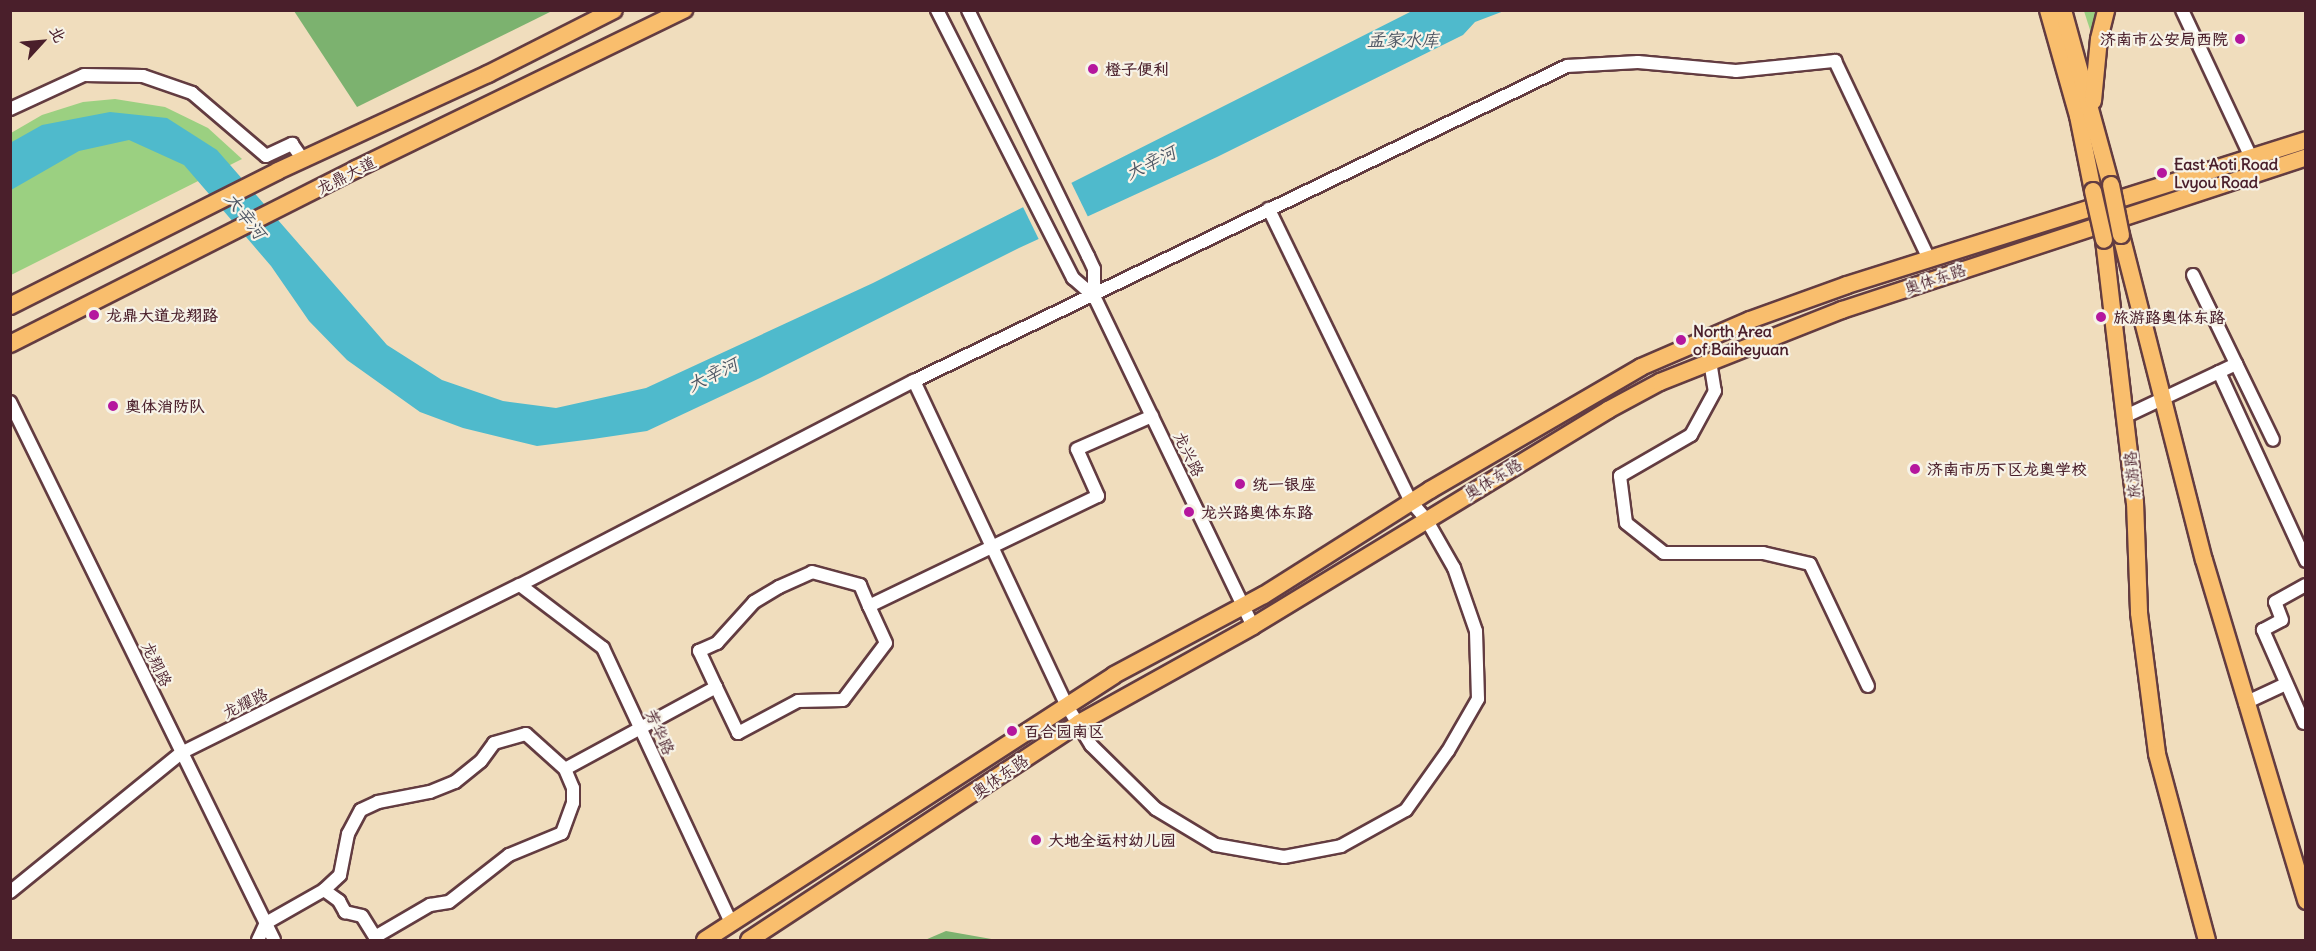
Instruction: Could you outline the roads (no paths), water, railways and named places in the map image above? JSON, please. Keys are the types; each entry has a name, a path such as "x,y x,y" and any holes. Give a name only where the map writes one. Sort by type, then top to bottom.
{"main road":[{"name":"龙鼎大道","path":"10,306 278,171 614,10"},
{"name":"龙鼎大道","path":"10,344 684,10"},
{"name":"旅游路","path":"2048,10 2078,116 2104,240 2135,502 2139,613 2157,754 2207,940"},
{"path":"2063,10 2092,110 2162,399 2245,703 2306,902"},
{"path":"2092,110 2099,39 2106,10"},
{"path":"705,940 1067,706 1243,604 1641,366 1750,320 1929,259 2255,164 2306,140"},
{"name":"奥体东路","path":"749,940 1079,723 1253,626 1608,410 1710,361 1842,310 2255,164 2306,157"}],"street":[{"name":"龙兴路","path":"937,10 1022,171 1073,278 1094,296 1253,626"},
{"name":"龙兴路","path":"968,10 1094,269 1094,296"},
{"path":"2182,10 2255,164"},
{"name":"龙耀路","path":"10,892 181,753 520,585 915,381 1567,66 1638,62 1737,71 1835,61 1929,259"},
{"path":"10,109 84,75 143,76 192,93 266,156 292,144 303,160"},
{"path":"915,381 1067,706 1091,745 1156,809 1216,845 1284,857 1341,846 1406,810 1478,699 1476,631 1454,568 1426,519 1411,502 1269,209"},
{"path":"2193,275 2273,440"},
{"path":"1710,361 1715,391 1691,435 1620,476 1626,523 1664,553 1763,553 1810,564 1868,686"},
{"path":"2126,416 2236,364"},
{"path":"2218,372 2306,561"},
{"name":"龙翔路","path":"10,402 274,940"},
{"path":"868,606 1098,496 1077,449 1152,416"},
{"path":"812,572 860,585 868,606 886,643 843,700 798,701 738,733 699,651 717,643 754,602 779,586 812,572"},
{"name":"芳华路","path":"520,585 603,648 731,923"},
{"path":"2304,723 2263,630 2282,620 2275,602 2306,585"},
{"path":"2245,703 2286,684"},
{"path":"565,769 716,687"},
{"path":"258,940 266,922 324,890 340,874 348,834 361,810 378,802 430,792 455,782 481,761 494,742 526,734 565,769 573,788 573,803 562,833 509,855 449,902 430,905 375,937 362,916 345,912 339,901 324,890"}],"water":[{"name":"孟家水库","path":"1412,11 1504,11 1475,22 1463,35 1217,157 1019,248 760,378 647,431 593,439 537,446 463,428 420,412 347,360 309,321 271,266 184,165 129,140 79,151 11,190 10,143 42,125 110,112 167,118 217,150 387,345 442,380 503,401 556,408 646,388 873,283"}],"place":[{"name":"济南市公安局西院","path":"2240,39"},
{"name":"橙子便利","path":"1093,69"},
{"name":"East Aoti Road Lvyou Road","path":"2162,173"},
{"name":"龙鼎大道龙翔路","path":"94,315"},
{"name":"旅游路奥体东路","path":"2101,317"},
{"name":"North Area of Baiheyuan","path":"1681,340"},
{"name":"奥体消防队","path":"113,406"},
{"name":"济南市历下区龙奥学校","path":"1915,469"},
{"name":"统一银座","path":"1240,484"},
{"name":"龙兴路奥体东路","path":"1189,512"},
{"name":"百合园南区","path":"1012,731"},
{"name":"大地全运村幼儿园","path":"1036,840"}],"water label":[{"name":"大辛河","path":"1151,163"},
{"name":"大辛河","path":"245,216"},
{"name":"大辛河","path":"713,375"}]}
